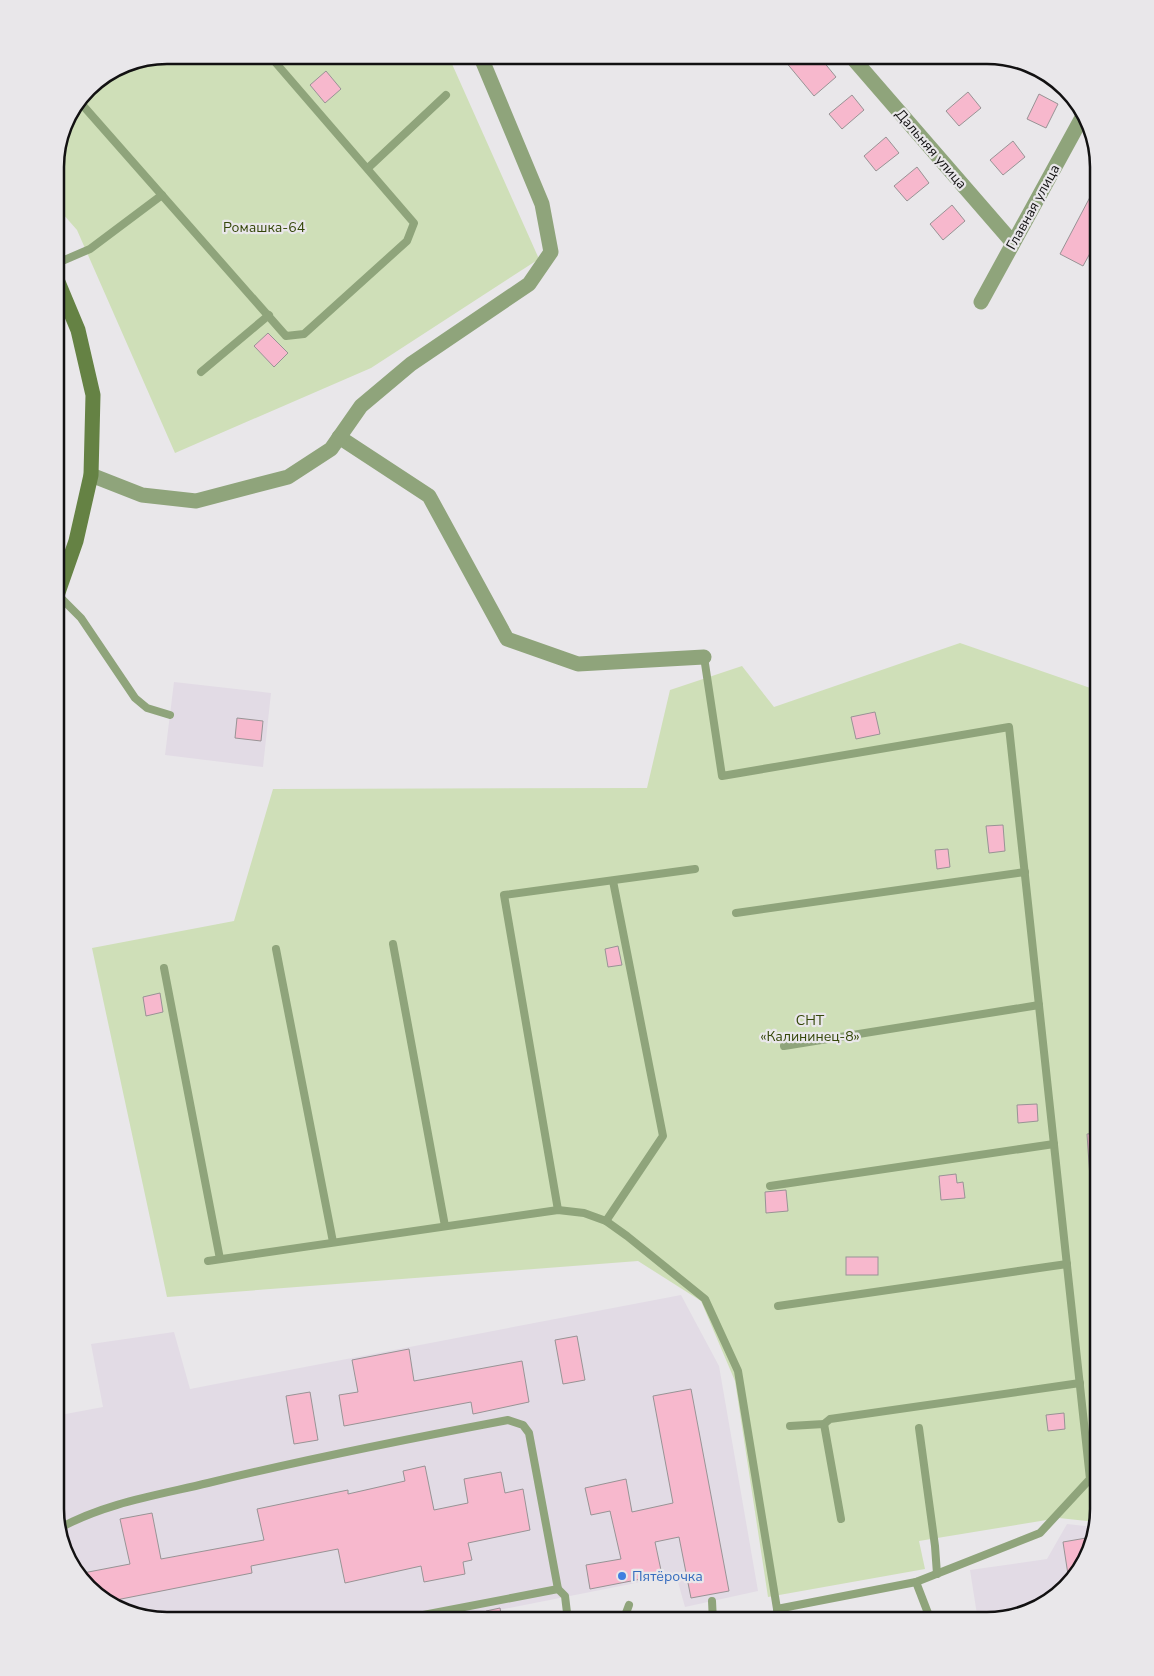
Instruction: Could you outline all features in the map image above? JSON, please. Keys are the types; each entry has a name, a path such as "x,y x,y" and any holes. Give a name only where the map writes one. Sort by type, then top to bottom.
{"main road":[{"path":"64,297 78,330 93,395 91,475 76,541 64,575"}],"street":[{"path":"91,475 142,495 196,501 288,477 330,449 361,406 411,364 529,284 551,252 542,204 484,64"},
{"name":"Дальняя улица","path":"858,64 1013,243"},
{"name":"Главная улица","path":"981,302 1079,121"},
{"path":"340,436 428,496 507,639 578,664 704,657"}],"lane":[{"path":"83,106 269,314 286,336 304,334 407,241 414,223 277,64"},
{"path":"368,168 446,95"},
{"path":"64,260 90,249 162,195"},
{"path":"201,372 269,314"},
{"path":"64,605 80,618 135,698 147,708 170,715"},
{"path":"704,657 722,776 1009,727 1090,1479 1040,1533 916,1582 777,1608"},
{"path":"558,1210 504,895 695,869"},
{"path":"736,913 1025,872"},
{"path":"606,1222 663,1136 614,880"},
{"path":"393,944 445,1226"},
{"path":"276,949 333,1242"},
{"path":"164,968 220,1259"},
{"path":"784,1046 1039,1005"},
{"path":"770,1186 1054,1144"},
{"path":"208,1261 558,1210 584,1213 606,1222 627,1236 705,1299 738,1371 778,1612"},
{"path":"778,1306 1067,1264"},
{"path":"790,1426 824,1424 830,1419 1080,1383"},
{"path":"65,1525 78,1518 103,1509 155,1495 329,1454 508,1420 523,1425 529,1433 558,1589 565,1596 567,1612"},
{"path":"824,1424 841,1518"},
{"path":"919,1428 935,1546 936,1574"},
{"path":"916,1582 928,1612"},
{"path":"439,1612 558,1589"},
{"path":"712,1601 713,1612"},
{"path":"627,1612 629,1606"}],"shaded area":[{"path":"174,682 271,693 263,767 165,755"},
{"path":"681,1295 719,1366 758,1591 685,1607 676,1575 489,1612 160,1612 140,1609 104,1591 85,1572 72,1549 67,1536 64,1510 64,1414 103,1407 91,1344 174,1332 190,1389"},
{"path":"1067,1524 1088,1526 1087,1536 1076,1561 1069,1572 1050,1591 1014,1609 977,1612 970,1570 1047,1559"}],"green space":[{"name":"Ромашка-64","path":"160,64 452,64 539,259 371,368 175,453 77,230 64,215 64,160 67,140 85,104 99,89 121,74 140,67"},
{"name":"СНТ «Калининец-8»","path":"960,643 1090,688 1090,1510 1089,1521 1059,1518 919,1541 925,1569 768,1597 735,1381 701,1301 638,1261 167,1297 92,948 234,921 273,789 647,788 670,690 742,666 774,707"}],"building":[{"path":"787,64 825,64 836,77 814,96"},
{"path":"326,71 341,89 325,103 310,85"},
{"path":"968,92 981,108 959,126 946,111"},
{"path":"1039,94 1058,104 1046,128 1027,119"},
{"path":"852,95 864,110 842,129 829,114"},
{"path":"886,137 899,153 876,171 864,156"},
{"path":"1013,141 1025,157 1003,175 990,160"},
{"path":"917,167 929,183 907,201 894,186"},
{"path":"1090,197 1090,253 1083,266 1060,254"},
{"path":"952,205 965,221 943,240 930,224"},
{"path":"268,333 288,353 274,367 254,346"},
{"path":"875,712 880,734 856,739 851,717"},
{"path":"237,718 263,721 261,741 235,738"},
{"path":"1003,825 1005,851 989,853 986,826"},
{"path":"948,849 950,867 937,869 935,850"},
{"path":"618,946 622,965 608,967 605,949"},
{"path":"160,993 163,1012 146,1016 143,997"},
{"path":"1037,1104 1038,1121 1018,1123 1017,1105"},
{"path":"1087,1134 1090,1134 1090,1178"},
{"path":"956,1174 957,1183 963,1182 965,1198 941,1200 939,1176"},
{"path":"786,1190 788,1211 766,1213 765,1192"},
{"path":"846,1257 878,1257 878,1275 846,1275"},
{"path":"577,1336 585,1380 563,1384 555,1340"},
{"path":"409,1349 414,1381 522,1361 529,1402 473,1414 471,1402 344,1426 339,1395 358,1392 352,1360"},
{"path":"691,1389 729,1591 691,1598 679,1537 655,1542 662,1575 590,1589 586,1565 621,1559 610,1511 591,1515 585,1488 626,1479 632,1512 673,1503 653,1396"},
{"path":"310,1392 318,1440 294,1444 286,1396"},
{"path":"1064,1413 1065,1429 1048,1431 1046,1415"},
{"path":"425,1466 434,1510 468,1503 464,1479 501,1472 505,1493 523,1489 530,1530 468,1543 472,1560 463,1562 465,1574 424,1582 421,1566 345,1583 338,1549 251,1566 252,1573 118,1600 104,1591 86,1573 130,1564 120,1519 152,1513 161,1559 264,1540 257,1509 348,1490 348,1494 405,1481 403,1471"},
{"path":"1086,1538 1076,1561 1068,1573 1063,1542"},
{"path":"500,1608 501,1612 486,1612"}],"place":[{"name":"Пятёрочка","path":"622,1576"}]}
